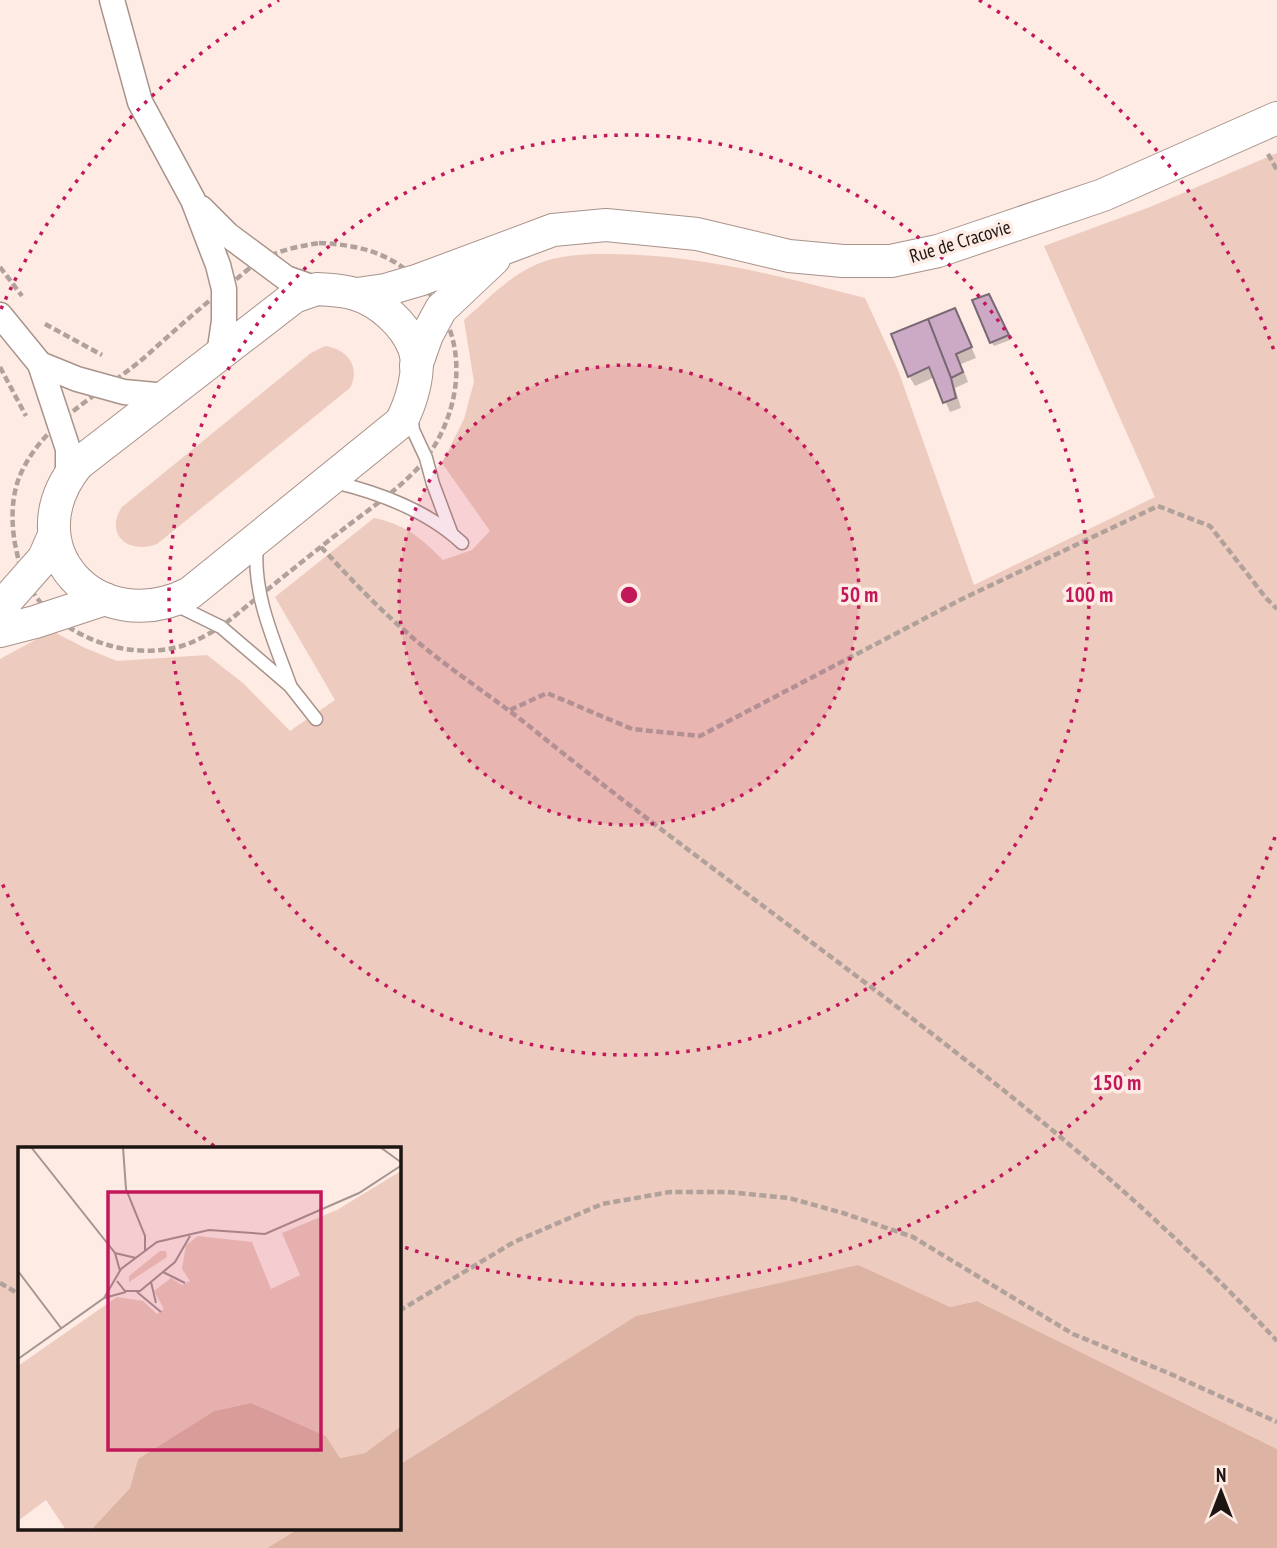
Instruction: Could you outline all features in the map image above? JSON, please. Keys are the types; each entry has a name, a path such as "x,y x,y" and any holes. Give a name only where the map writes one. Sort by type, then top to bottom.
{"street":[{"path":"113,0 140,102 193,200 218,265 224,289 224,321 219,355"},
{"name":"Rue de Cracovie","path":"357,294 385,290 419,280 553,230 606,225 697,234 789,256 843,261 891,261 938,251 1103,195 1277,118"},
{"path":"193,200 228,235 286,278 317,289 357,294 381,307 395,319 414,348 416,366"},
{"name":"Rue de Cracovie","path":"410,405 416,366 427,335 441,309 504,250"},
{"path":"317,289 294,297 78,464 68,476 59,496 54,519 54,535 68,574 84,589 121,604 171,602 190,593 401,422 410,405"},
{"path":"0,315 40,364 50,402 68,449 68,476"},
{"path":"40,364 77,379 124,393 166,396"},
{"path":"0,608 44,558 54,535"},
{"path":"0,631 105,599"}],"lane":[{"path":"410,405 413,430 426,458 451,533"},
{"path":"327,481 385,497 415,510 462,543"},
{"path":"258,537 256,564 259,596 290,686"},
{"path":"171,602 221,627 290,686 316,719"}],"path":[{"path":"20,566 12,528 14,499 21,472 40,444 60,423 104,386 137,364 261,260 295,247 319,243 367,249 390,258 419,280 441,309 456,354 457,378 453,402 446,425 426,458 385,497 321,547 406,632 955,1052 1109,1177 1221,1280 1277,1341"},
{"path":"0,267 29,304"},
{"path":"43,323 83,346 114,358"},
{"path":"125,361 137,364"},
{"path":"0,367 31,426"},
{"path":"35,435 40,444"},
{"path":"510,710 547,693 632,729 699,736 961,600 1158,506 1210,526 1277,609"},
{"path":"401,1310 514,1242 602,1204 670,1192 727,1192 789,1198 913,1237 1073,1334 1277,1422"},
{"path":"0,1283 18,1293"}],"shaded area":[{"path":"1277,153 1277,1449 977,1301 950,1307 858,1266 636,1316 401,1464 401,1147 18,1147 18,1530 296,1530 267,1548 0,1548 0,659 52,631 117,661 207,655 243,683 290,731 335,700 275,597 374,518 395,524 412,533 443,560 472,550 490,531 442,463 464,419 474,382 464,320 525,270 552,259 580,255 641,255 706,262 770,274 865,298 898,370 974,585 1155,497 1044,246 1150,207"},
{"path":"325,346 340,351 350,360 354,373 350,388 157,544 137,547 122,540 116,526 122,507 311,353"},
{"path":"858,1265 950,1307 977,1301 1277,1449 1277,1548 267,1548 296,1530 401,1530 401,1464 636,1316"}],"building":[{"path":"989,294 1009,335 990,343 972,300"},
{"path":"955,308 972,347 956,354 963,372 951,378 928,319"},
{"path":"928,319 956,398 943,403 929,367 908,377 891,334"}]}
